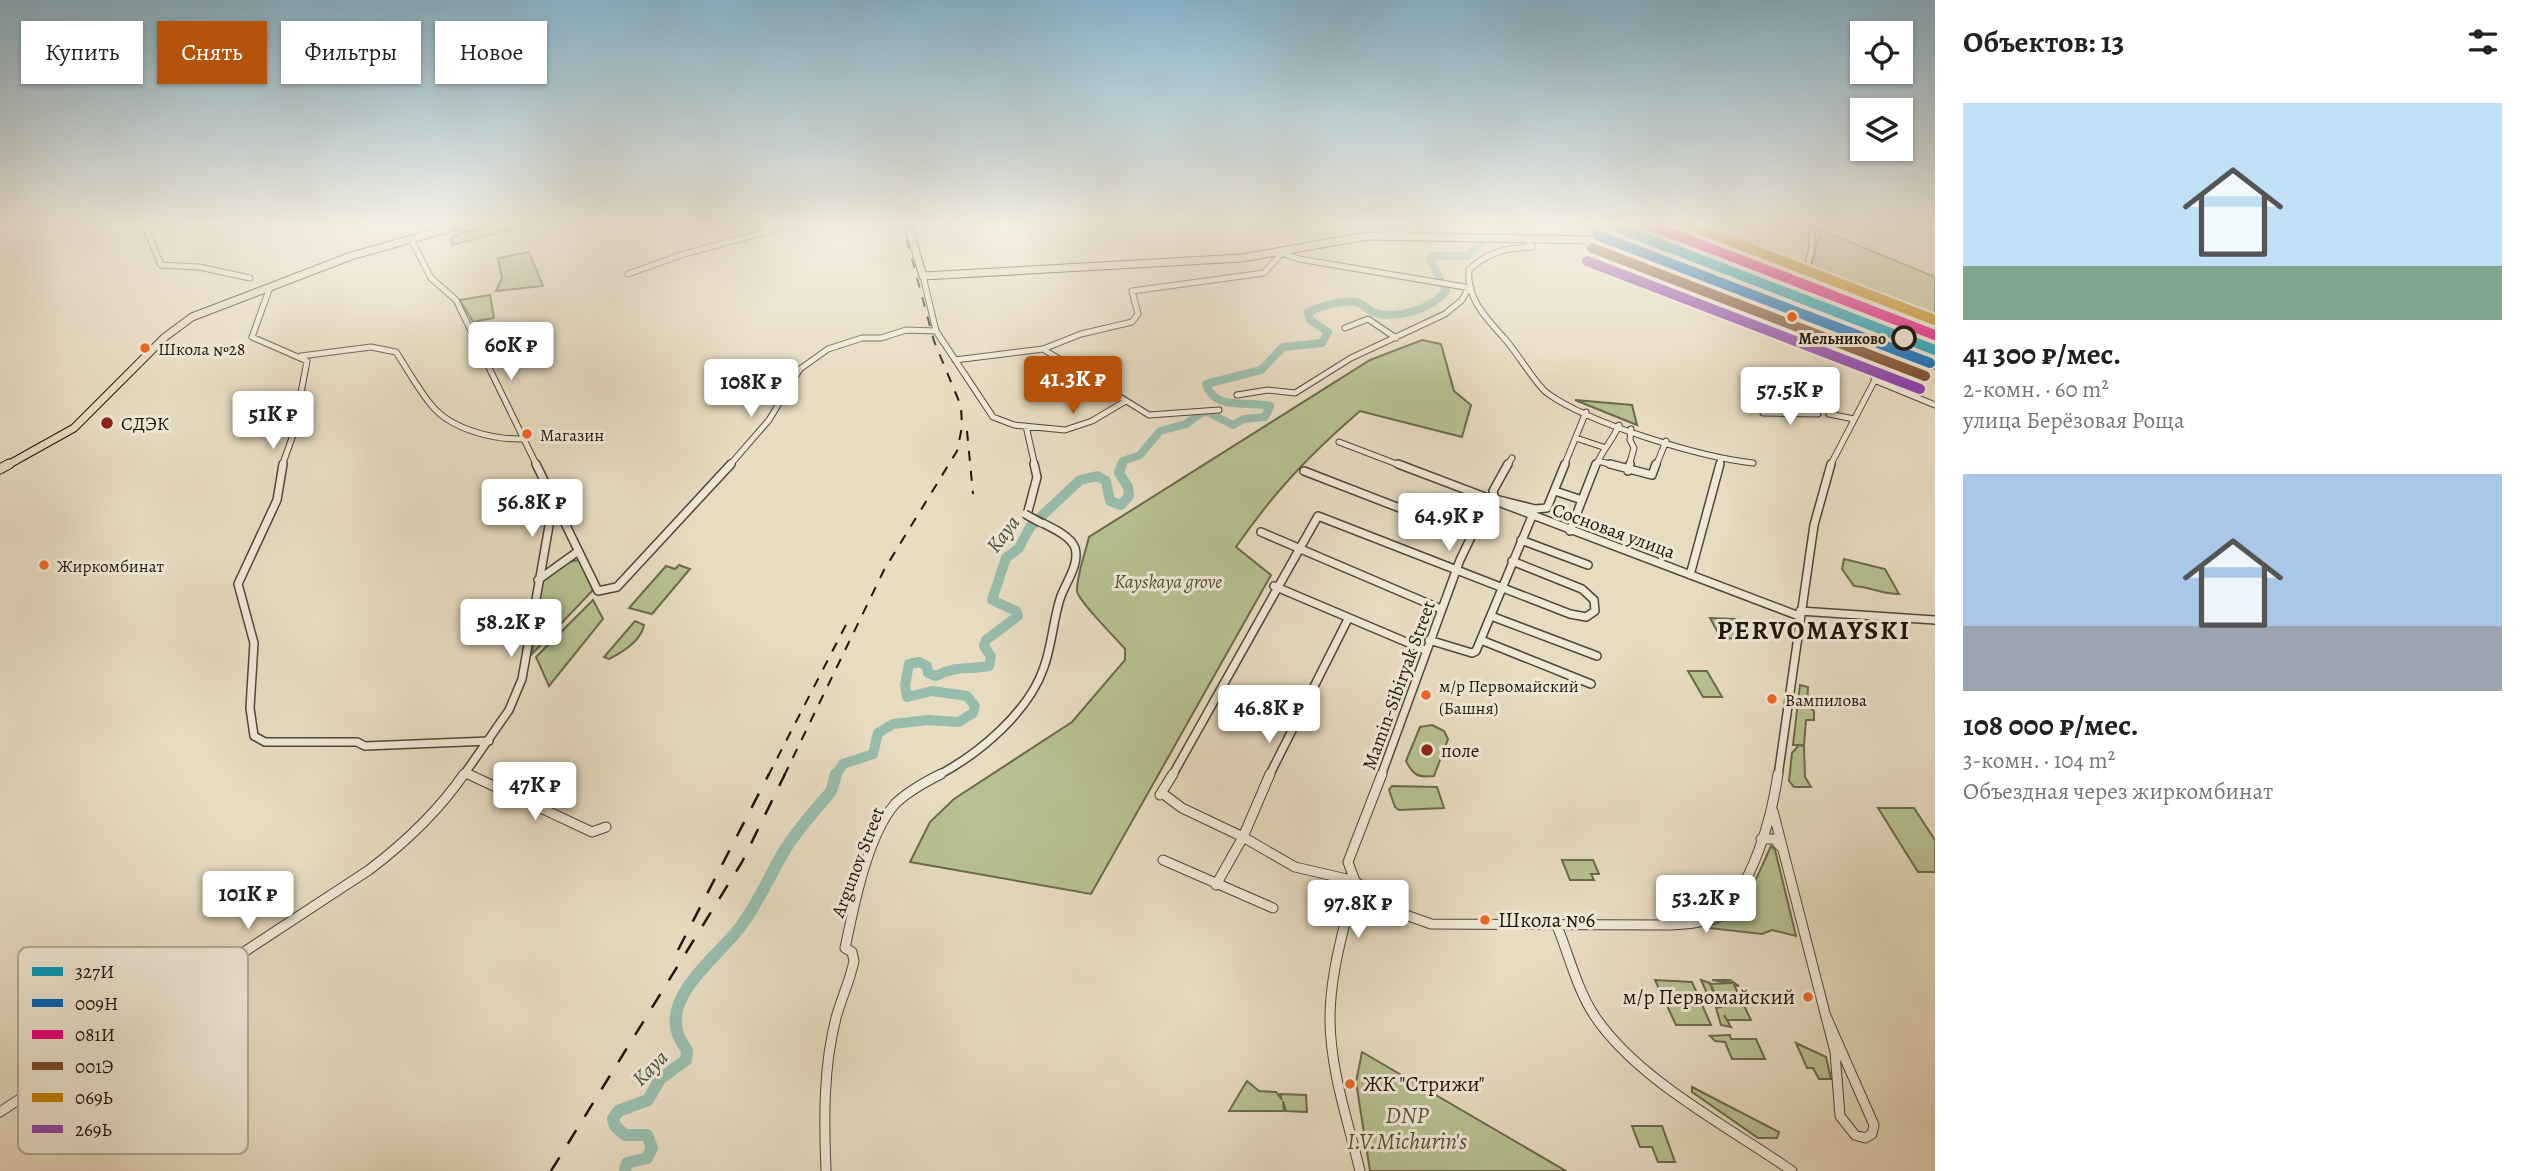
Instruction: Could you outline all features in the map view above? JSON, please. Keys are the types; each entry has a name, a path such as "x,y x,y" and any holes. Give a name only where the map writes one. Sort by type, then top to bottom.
{"main road":[{"path":"0,469 74,428 180,324 297,277"},
{"path":"1706,277 1935,367"}],"street":[{"path":"244,277 250,278"},
{"path":"430,277 456,300 598,591 617,587 703,496 769,420 800,369 828,349 846,342 862,338 881,338 906,330 936,331"},
{"path":"923,277 936,331 993,417 1026,426 1068,432 1092,423 1124,402"},
{"path":"956,360 1043,349 1063,340 1136,320 1138,314 1132,291 1237,277"},
{"path":"1403,277 1470,288"},
{"path":"1468,277 1470,288 1491,325 1522,357 1543,389 1619,425 1721,459 1753,463"},
{"path":"1770,277 1784,282 1798,277"},
{"path":"270,287 253,337 301,356 307,361 293,435 280,473 277,500 238,584 254,643 250,708 254,736 265,742 357,742 365,746 489,741"},
{"path":"1237,395 1268,390 1295,393 1351,358 1445,314 1462,300 1470,288"},
{"path":"1345,328 1368,319 1396,338"},
{"path":"301,356 371,347 396,352 435,409 474,433 503,440 524,439"},
{"path":"1043,349 1124,402 1158,417 1219,410"},
{"path":"1512,561 1582,589 1594,600 1595,611 1586,617 1570,614 1318,516 1274,586 1223,688 1161,794 1182,808 1243,837 1295,867 1355,881 1392,910 1431,924 1669,925 1695,923 1715,916 1741,889 1773,811 1814,525 1828,470 1890,349"},
{"path":"1874,380 1935,405"},
{"path":"1429,640 1472,653 1481,640 1504,587 1533,512 1547,508 1587,412"},
{"path":"1763,413 1818,414"},
{"path":"1833,413 1854,419"},
{"path":"1570,531 1603,447 1615,435 1619,425"},
{"name":"Argunov Street","path":"826,1171 824,1136 832,1046 836,1019 853,972 852,952 845,948 853,908 885,823 897,803 933,776 974,752 1024,704 1041,677 1059,602 1077,553 1072,541 1027,515 1037,477 1026,426"},
{"path":"1628,471 1633,445 1631,429"},
{"path":"1576,438 1603,447"},
{"path":"1610,438 1633,445"},
{"path":"1598,461 1628,471 1652,475 1666,441"},
{"name":"Сосновая улица","path":"1339,442 1492,500 1533,512 1570,531 1800,614 1935,620"},
{"name":"Mamin-Sibiryak Street","path":"1360,1171 1332,1050 1330,1020 1332,992 1355,881 1348,862 1415,691 1425,650 1441,609 1472,536 1492,500 1493,491 1512,458"},
{"path":"1690,575 1721,459"},
{"path":"1304,471 1472,536"},
{"path":"1555,491 1582,500"},
{"path":"248,949 369,870 402,845 432,816 489,741 509,710 522,679 537,580 553,503"},
{"path":"1261,533 1441,609"},
{"path":"1521,540 1588,565"},
{"path":"537,580 577,552"},
{"path":"1274,586 1348,620 1425,650"},
{"path":"1491,616 1597,656"},
{"path":"1216,885 1243,837 1267,780 1348,620"},
{"path":"1481,640 1591,684"},
{"path":"466,773 592,832 606,827"},
{"path":"1773,811 1836,1058 1840,1116 1855,1135 1865,1138 1872,1134 1874,1125 1826,1016"},
{"path":"1762,839 1774,839 1783,850"},
{"path":"1163,860 1273,908"},
{"path":"1556,926 1595,1016 1617,1040 1672,1086 1792,1171"},
{"path":"0,1112 18,1100"}],"green space":[{"path":"539,277 543,286 496,291 502,278"},
{"path":"1805,277 1934,277 1935,341 1798,289 1794,284"},
{"path":"490,295 494,318 473,322 460,300"},
{"name":"Kayskaya grove","path":"1422,340 1441,344 1454,391 1471,405 1462,437 1360,411 1309,458 1264,509 1236,547 1271,575 1091,894 910,862 930,822 954,799 1072,722 1125,660 1125,649 1090,611 1077,591 1089,537 1370,360"},
{"path":"1575,400 1632,405 1637,425"},
{"path":"1844,559 1885,569 1899,594 1854,586 1842,569"},
{"path":"579,560 593,590 532,654 539,581 567,562"},
{"path":"679,565 690,569 652,614 629,608 666,566 675,569"},
{"path":"593,600 603,619 549,686 536,657"},
{"path":"1710,618 1735,619 1746,639 1721,638"},
{"path":"635,621 644,625 635,641 609,659 604,657"},
{"path":"1688,671 1707,671 1722,697 1703,697"},
{"path":"1800,685 1808,687 1807,705 1814,711 1814,720 1806,720 1804,745 1793,745"},
{"name":"поле","path":"1432,725 1444,731 1448,739 1434,776 1420,776 1411,770 1406,761 1420,727"},
{"path":"1799,745 1804,746 1805,777 1811,787 1794,787 1789,781 1792,753"},
{"path":"1392,786 1437,787 1444,808 1399,810 1395,807 1389,790"},
{"path":"1878,808 1914,808 1935,840 1935,872 1918,872"},
{"path":"1771,846 1775,850 1796,936 1772,930 1762,934 1709,928 1732,914 1741,904"},
{"path":"1562,860 1593,860 1599,874 1591,874 1594,880 1570,880"},
{"path":"1655,980 1692,982 1711,1025 1676,1025"},
{"path":"1701,980 1710,983 1718,1006 1710,1000"},
{"path":"1712,980 1730,980 1739,986 1734,985 1751,1020 1727,1020 1724,1015 1731,1027 1721,1025 1716,1008 1721,1007 1710,984 1732,983"},
{"path":"1730,1035 1731,1039 1756,1039 1765,1059 1732,1059 1725,1042 1715,1041 1710,1036"},
{"path":"1796,1043 1826,1057 1831,1079 1819,1079 1813,1068 1807,1068"},
{"name":"DNP I.V.Michurin's","path":"1362,1052 1566,1171 1370,1171 1356,1082"},
{"path":"1247,1081 1259,1091 1276,1092 1282,1100 1280,1094 1306,1095 1307,1112 1286,1111 1283,1101 1284,1111 1229,1111"},
{"path":"1692,1087 1779,1132 1777,1138 1758,1138 1692,1092"},
{"path":"1632,1126 1662,1126 1675,1162 1658,1162 1652,1147 1640,1147"}],"waterway":[{"name":"Kaya","path":"1121,466 1123,461 1140,455 1160,431 1186,424 1201,413 1207,412 1233,425 1244,419 1265,417 1270,406 1224,402 1210,393 1206,384 1261,370 1283,347 1322,343 1328,332 1310,320 1308,312 1350,302 1356,302 1370,311 1384,315 1414,311 1432,303 1446,291 1439,277"},
{"name":"Kaya","path":"836,775 843,764 873,754 878,733 893,724 928,720 959,722 973,713 975,706 967,696 932,691 907,697 905,685 909,664 919,662 927,666 928,673 936,676 956,669 989,666 991,657 984,646 986,640 1018,616 1016,611 992,600 1006,558 1019,548 1030,527 1080,480 1097,476 1106,481 1110,501 1121,505 1129,496 1128,487 1119,473 1122,464"},
{"name":"Kaya","path":"625,1171 627,1163 647,1158 652,1148 647,1135 625,1135 615,1126 613,1119 618,1111 648,1100 660,1079 686,1060 687,1050 677,1033 676,1016 681,1000 690,984 741,926 786,848 830,792 836,775"}],"railway":[{"path":"784,776 884,570 957,451 962,427 961,406 934,341 917,277"},
{"path":"967,431 973,494"},
{"path":"768,776 850,617"},
{"path":"678,950 769,774"},
{"path":"551,1171 742,862 785,774"}],"transit line":[{"name":"269Ь","path":"1628,277 1920,389"},
{"name":"001Э","path":"1667,277 1925,376"},
{"name":"009Н","path":"1705,277 1930,363"},
{"name":"327И","path":"1745,277 1935,350"},
{"name":"081И","path":"1784,277 1935,335"},
{"name":"069Ь","path":"1823,277 1935,320"}],"place":[{"name":"Мельниково","path":"1904,338"},
{"name":"Школа №28","path":"145,348"},
{"name":"СДЭК","path":"107,423"},
{"name":"Магазин","path":"527,434"},
{"name":"Жиркомбинат","path":"44,565"},
{"name":"м/р Первомайский (Башня)","path":"1426,695"},
{"name":"Вампилова","path":"1772,699"},
{"name":"поле","path":"1427,750"},
{"name":"Школа №6","path":"1485,920"},
{"name":"м/р Первомайский","path":"1808,997"},
{"name":"ЖК \"Стрижи\"","path":"1350,1084"}],"district":[{"name":"PERVOMAYSKI","path":"1814,630"}]}
